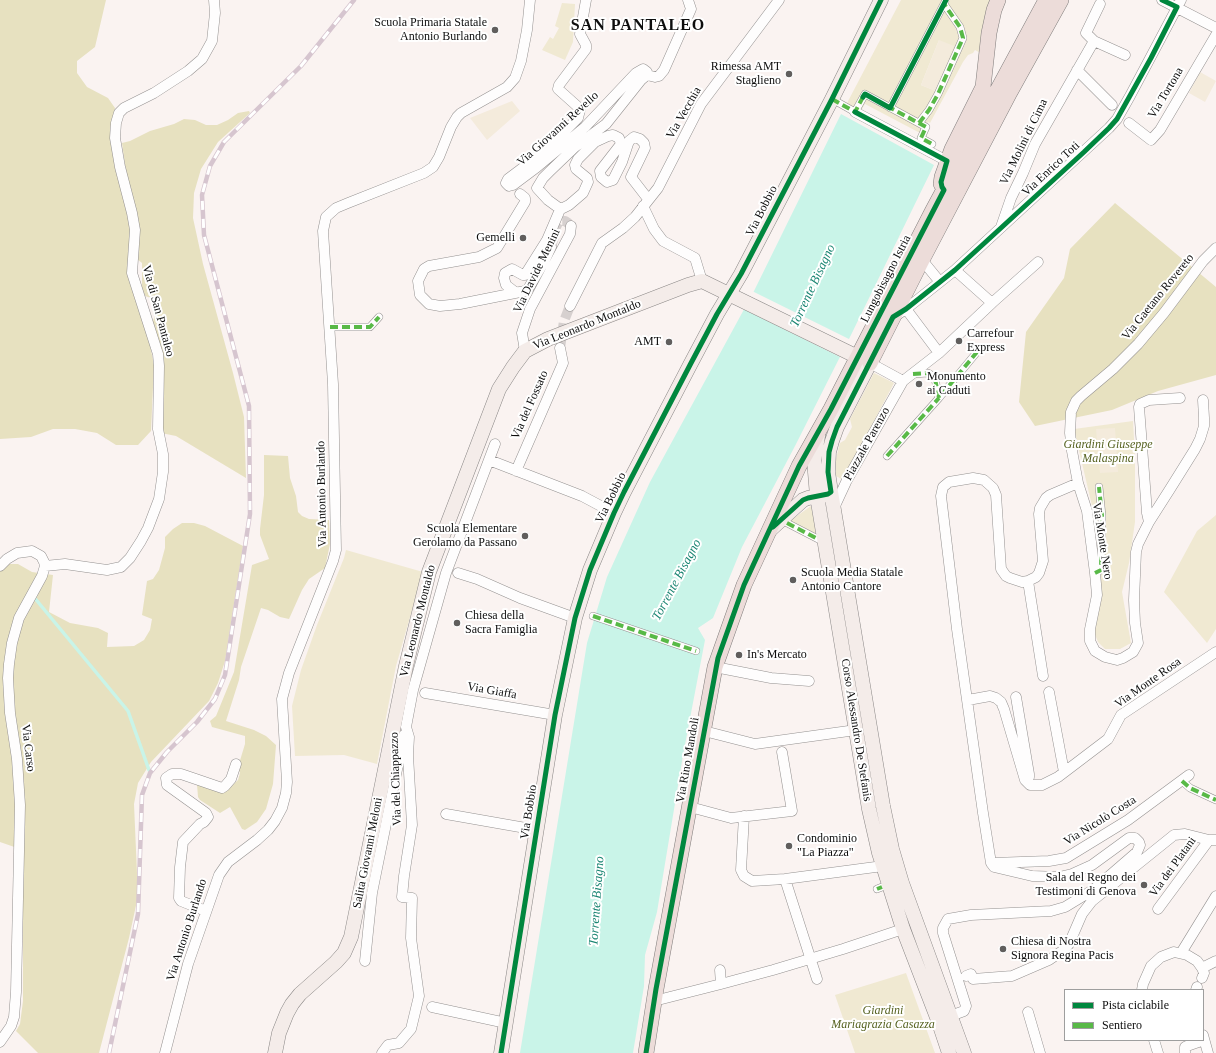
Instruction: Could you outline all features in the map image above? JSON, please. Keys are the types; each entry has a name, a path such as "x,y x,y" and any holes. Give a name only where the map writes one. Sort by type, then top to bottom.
{"main road":[{"name":"Via Bobbio","path":"501,1053 555,715 575,618 590,570 614,513 690,365 832,99 881,0"},
{"path":"944,190 940,182 947,161 983,87 989,32 998,0"},
{"name":"Lungobisagno Istria","path":"818,432 847,377 859,358 944,190 1046,0"},
{"name":"Lungobisagno Istria","path":"831,492 828,472 829,452 859,358 893,317 1010,92 1061,0"},
{"path":"702,281 859,358"},
{"name":"Via Leonardo Montaldo","path":"275,1053 279,1033 287,1012 292,1004 300,994 344,953 351,937 406,666 429,572 499,389 525,351 548,339 702,281"},
{"name":"Via Rino Mandoli","path":"646,1053 654,1001 715,667 744,585 798,466 818,432"},
{"name":"Corso Alessandro De Stefanis","path":"818,432 814,460 817,496 868,810 883,866 903,929 944,1018 964,1053"},
{"name":"Via Rino Mandoli","path":"768,531 803,500 831,492"},
{"name":"Corso Alessandro De Stefanis","path":"831,492 883,806 892,849 944,1018 949,1053"}],"street":[{"name":"Via di San Pantaleo","path":"45,566 65,564 107,570 121,567 130,558 141,541 159,500 163,454 158,429 158,354 132,272 135,230 120,167 115,138 116,123 119,113 124,108 154,93 188,71 202,59 212,41 215,13 214,0"},
{"name":"Via Antonio Burlando","path":"165,1053 189,962 216,880 228,862 268,830 279,815 285,798 287,782 282,699 289,673 336,550 333,384 323,231 326,217 332,210 424,173 433,166 439,157 457,117 461,113 507,87 515,78 521,61 527,30 530,0"},
{"name":"Via Giovanni Revello","path":"559,208 538,190 538,185 575,147 606,124 648,72 642,69 638,71 585,127 513,185 509,186 506,183 508,179 544,152 578,118 580,110 558,89 585,50 586,45 582,40 580,32 586,0"},
{"path":"647,75 657,76 664,70 691,9 688,0"},
{"name":"Via Vecchia","path":"570,306 602,243 623,228 635,217 658,188 701,104 779,0"},
{"path":"1162,0 1179,4 1216,28"},
{"path":"890,108 945,2"},
{"path":"919,123 929,110 938,94 963,38 960,27 945,2"},
{"path":"1100,4 1086,33 1094,40 1125,54"},
{"name":"Via Enrico Toti","path":"893,317 906,309 955,270 1109,128 1117,119 1179,4"},
{"name":"Via Tortona","path":"1129,122 1151,140 1160,130 1216,35"},
{"name":"Via Molini di Cima","path":"1001,229 1011,198 1035,144 1094,40"},
{"path":"1077,70 1112,104"},
{"path":"855,112 865,94 926,127 921,138 932,144"},
{"path":"832,99 947,161"},
{"path":"559,208 569,205 585,190 587,178 576,169 575,165 578,159 595,142 611,135 619,138 620,144 600,171 601,178 607,182 613,180 622,162 628,141 634,137 640,139 644,143 645,148 631,176 645,203 654,229 663,240 694,258 702,281"},
{"name":"Via Davide Menini","path":"520,194 525,198 524,202 497,248 479,257 429,266 424,269 418,281 420,295 424,300 434,306 440,306 460,304 523,291 528,289 551,248"},
{"name":"Via Davide Menini","path":"515,292 506,285 504,278 505,273 512,269 525,275 547,240 559,212 559,208"},
{"name":"Via Davide Menini","path":"525,351 522,332 530,309 570,234 571,226"},
{"name":"Via Gaetano Rovereto","path":"1078,483 1070,433 1070,416 1073,406 1081,396 1113,369 1138,344 1164,313 1203,261 1216,248"},
{"path":"922,260 940,282"},
{"name":"Piazzale Parenzo","path":"834,508 847,480 903,380 913,374 939,353 1038,262"},
{"path":"955,270 992,303"},
{"path":"906,309 939,353"},
{"path":"330,327 370,327 379,317"},
{"name":"Via del Fossato","path":"516,471 563,363 560,348"},
{"name":"Piazzale Parenzo","path":"887,456 939,398 977,352"},
{"path":"859,358 903,380"},
{"path":"913,374 928,373 933,376 939,398"},
{"path":"1149,522 1146,506 1139,406 1140,404 1149,400 1180,398"},
{"name":"Via Monte Nero","path":"1078,483 1087,511 1097,595 1090,629 1090,641 1095,651 1104,658 1117,660 1133,652 1138,643 1135,623 1134,577 1136,552 1140,536 1200,439 1204,426 1203,400"},
{"name":"Via del Chiappazzo","path":"382,1053 388,1045 399,1043 411,1028 419,996 411,938 412,898 402,897 412,825 408,737 406,727 413,690 446,573 495,444"},
{"path":"489,460 582,496 614,513"},
{"path":"944,1018 964,1011 966,1006 943,934 943,928 948,919 971,915 1051,911 1089,898 1137,852 1140,845 1137,839 1129,838 1092,865 1072,874 1059,877 1032,876 994,866 991,863 983,819 968,700 957,629 941,496 943,487 949,482 973,478 984,480 993,488 996,495 1001,569 1006,576 1010,578 1022,582 1028,582 1039,573 1043,561 1039,514 1040,508 1046,498 1050,495 1078,483"},
{"path":"831,492 847,480"},
{"path":"1095,573 1100,570 1102,516 1099,488"},
{"path":"787,523 818,539"},
{"path":"0,566 7,559 17,553 32,551 41,556 45,566"},
{"name":"Via Carso","path":"0,1042 11,1026 14,1017 16,992 20,805 17,758 10,713 8,678 9,664 12,643 19,618 42,576 45,566"},
{"path":"458,573 477,579 520,598 575,618"},
{"path":"1028,582 1043,676"},
{"path":"593,616 696,651"},
{"name":"Via Monte Rosa","path":"1025,780 1030,785 1042,785 1058,777 1108,739 1121,715 1216,652"},
{"path":"715,667 771,678 808,682"},
{"path":"1049,692 1064,772"},
{"name":"Via Giaffa","path":"425,693 555,715"},
{"path":"968,700 990,696 996,698 1000,702 1004,709 1025,780 1029,777 1029,774 1016,697"},
{"name":"Salita Giovanni Meloni","path":"365,961 372,893 406,727"},
{"path":"704,731 754,744 856,730"},
{"name":"Via Rino Mandoli","path":"690,807 731,818 792,811 782,752"},
{"path":"206,911 181,901 179,898 183,842 208,817 206,813 167,785 166,778 172,774 181,774 222,788 231,779 236,764"},
{"name":"Via Nicolò Costa","path":"991,863 1048,861 1066,858 1128,820 1185,778 1190,788 1216,800"},
{"path":"446,814 537,830"},
{"path":"744,816 741,870 744,876 752,881 785,879 883,866"},
{"name":"Via dei Platani","path":"966,976 971,974 973,979 1012,976 1049,960 1065,949 1069,944 1089,898 1174,835 1185,834 1212,840 1158,910"},
{"path":"785,879 817,979"},
{"path":"1181,953 1216,896"},
{"path":"654,1001 721,984 843,949 903,929"},
{"path":"1142,989 1148,972 1156,960 1174,952 1192,957 1199,981"},
{"path":"1199,981 1216,961"},
{"path":"720,970 721,984"},
{"path":"432,1007 506,1023"},
{"path":"1028,1012 1040,1053"},
{"path":"1204,1038 1208,1053"},
{"path":"1154,1041 1158,1053"},
{"path":"1185,1053 1185,1047 1198,1041"}],"green space":[{"path":"901,0 994,0 984,55 975,50 973,53 968,55 930,123 928,122 920,133 865,104 859,114 846,105","holes":["939,40 936,91 921,85"]},
{"path":"562,3 575,4 573,42 565,60 542,50 550,37 553,39 559,28 555,26"},
{"path":"939,40 954,46 936,91 921,85"},
{"path":"1200,72 1216,81 1205,102 1189,93"},
{"path":"512,101 520,111 487,140 470,118"},
{"path":"874,373 894,383 843,480 836,476 836,459 840,443 845,440 852,427 850,419"},
{"name":"Giardini Giuseppe Malaspina","path":"1133,421 1135,456 1135,522 1129,563 1122,592 1131,643 1120,649 1105,649 1098,642 1094,632 1100,585 1096,523 1074,429"},
{"path":"1115,428 1118,472 1100,473 1096,429"},
{"path":"811,506 818,539 787,523"},
{"path":"1216,515 1216,629 1207,643 1164,592 1197,531"},
{"path":"346,550 423,572 396,666 377,764 344,755 295,756 292,706 301,670"},
{"name":"Giardini Mariagrazia Casazza","path":"906,973 935,1053 855,1053 835,995"}],"shaded area":[{"path":"0,0 106,0 95,47 77,61 77,73 87,87 108,98 115,108 110,129 113,136 130,223 131,252 154,365 151,431 138,445 116,445 97,433 75,429 53,429 31,437 0,439"},
{"path":"249,111 250,113 218,142 201,169 194,193 193,218 203,264 244,417 246,478 176,436 161,433 152,324 156,313 154,299 145,296 142,290 142,263 137,259 139,231 126,172 122,143 184,119 195,120 206,125 217,125 238,113"},
{"path":"1115,203 1216,287 1216,375 1158,391 1112,410 1035,426 1019,402 1026,332 1064,278 1070,249"},
{"path":"264,455 288,456 290,478 296,496 298,512 302,516 309,519 329,520 330,544 325,568 309,579 302,590 289,619 280,617 261,608 241,667 239,680 226,721 254,730 266,736 276,745 273,784 266,809 257,822 245,830 242,829 230,807 220,813 200,800 198,797 197,784 224,793 238,780 240,773 238,767 245,744 245,736 212,727 210,721 216,716 234,672 252,565 269,559 260,535 264,495"},
{"path":"182,523 194,523 205,526 243,546 225,661 218,683 209,701 151,762 138,783 134,804 138,896 129,938 99,1053 38,1053 16,1031 20,1024 23,1001 23,850 0,842 0,564 18,564 32,572 53,575 49,612 70,623 98,628 108,633 107,647 134,646 144,640 150,630 152,619 142,615 147,581 153,579 159,570 165,548 165,537"}],"water":[{"name":"Torrente Bisagno","path":"841,114 934,165 849,339 742,547 713,618 698,628 705,640 683,755 657,912 645,955 644,986 633,1053 520,1053 587,643 607,577 650,482 754,291"}],"pier":[{"path":"752,291 851,340 842,358 743,309"}],"waterway":[{"path":"33,596 128,711 149,770"}],"tunnel":[{"path":"551,247 558,223 565,221 571,226"},
{"path":"560,348 564,321 570,306"}],"railway":[{"path":"109,1053 138,914 142,795 150,773 167,752 197,722 215,699 225,675 250,514 249,406 204,235 202,195 210,166 224,142 301,66 354,0"}],"marked path":[{"path":"919,123 929,110 938,94 963,38 960,27 944,4"},
{"path":"832,99 855,112 864,95"},
{"path":"887,106 926,127 921,138 932,144"},
{"path":"330,327 370,327 379,317"},
{"path":"913,374 928,373 933,376 939,398 977,352"},
{"path":"887,456 939,398"},
{"path":"1095,573 1101,570 1102,516 1099,487"},
{"path":"787,523 818,539"},
{"path":"593,616 696,651"},
{"path":"1182,781 1190,788 1216,800"},
{"path":"877,889 882,887"}],"cycle path":[{"path":"501,1053 555,715 575,618 590,570 624,492 717,314 741,274 832,99 881,0"},
{"path":"863,97 865,94 890,108 946,0"},
{"path":"773,527 803,500 831,492 828,472 829,452 832,441 837,427 893,317 906,309 955,270 1084,152 1117,119 1177,7 1162,0"},
{"path":"646,1053 656,989 718,658 744,585 799,466 831,409 944,190 941,182 947,161 855,112"}],"place":[{"name":"Scuola Primaria Statale Antonio Burlando","path":"495,30"},
{"name":"Rimessa AMT Staglieno","path":"789,74"},
{"name":"Gemelli","path":"523,238"},
{"name":"Carrefour Express","path":"959,341"},
{"name":"AMT","path":"669,342"},
{"name":"Monumento ai Caduti","path":"919,384"},
{"name":"Scuola Elementare Gerolamo da Passano","path":"525,536"},
{"name":"Scuola Media Statale Antonio Cantore","path":"793,580"},
{"name":"Chiesa della Sacra Famiglia","path":"457,623"},
{"name":"In's Mercato","path":"739,655"},
{"name":"Condominio \"La Piazza\"","path":"789,846"},
{"name":"Sala del Regno dei Testimoni di Genova","path":"1144,885"},
{"name":"Chiesa di Nostra Signora Regina Pacis","path":"1003,949"}],"district":[{"name":"SAN PANTALEO","path":"638,26"}]}
